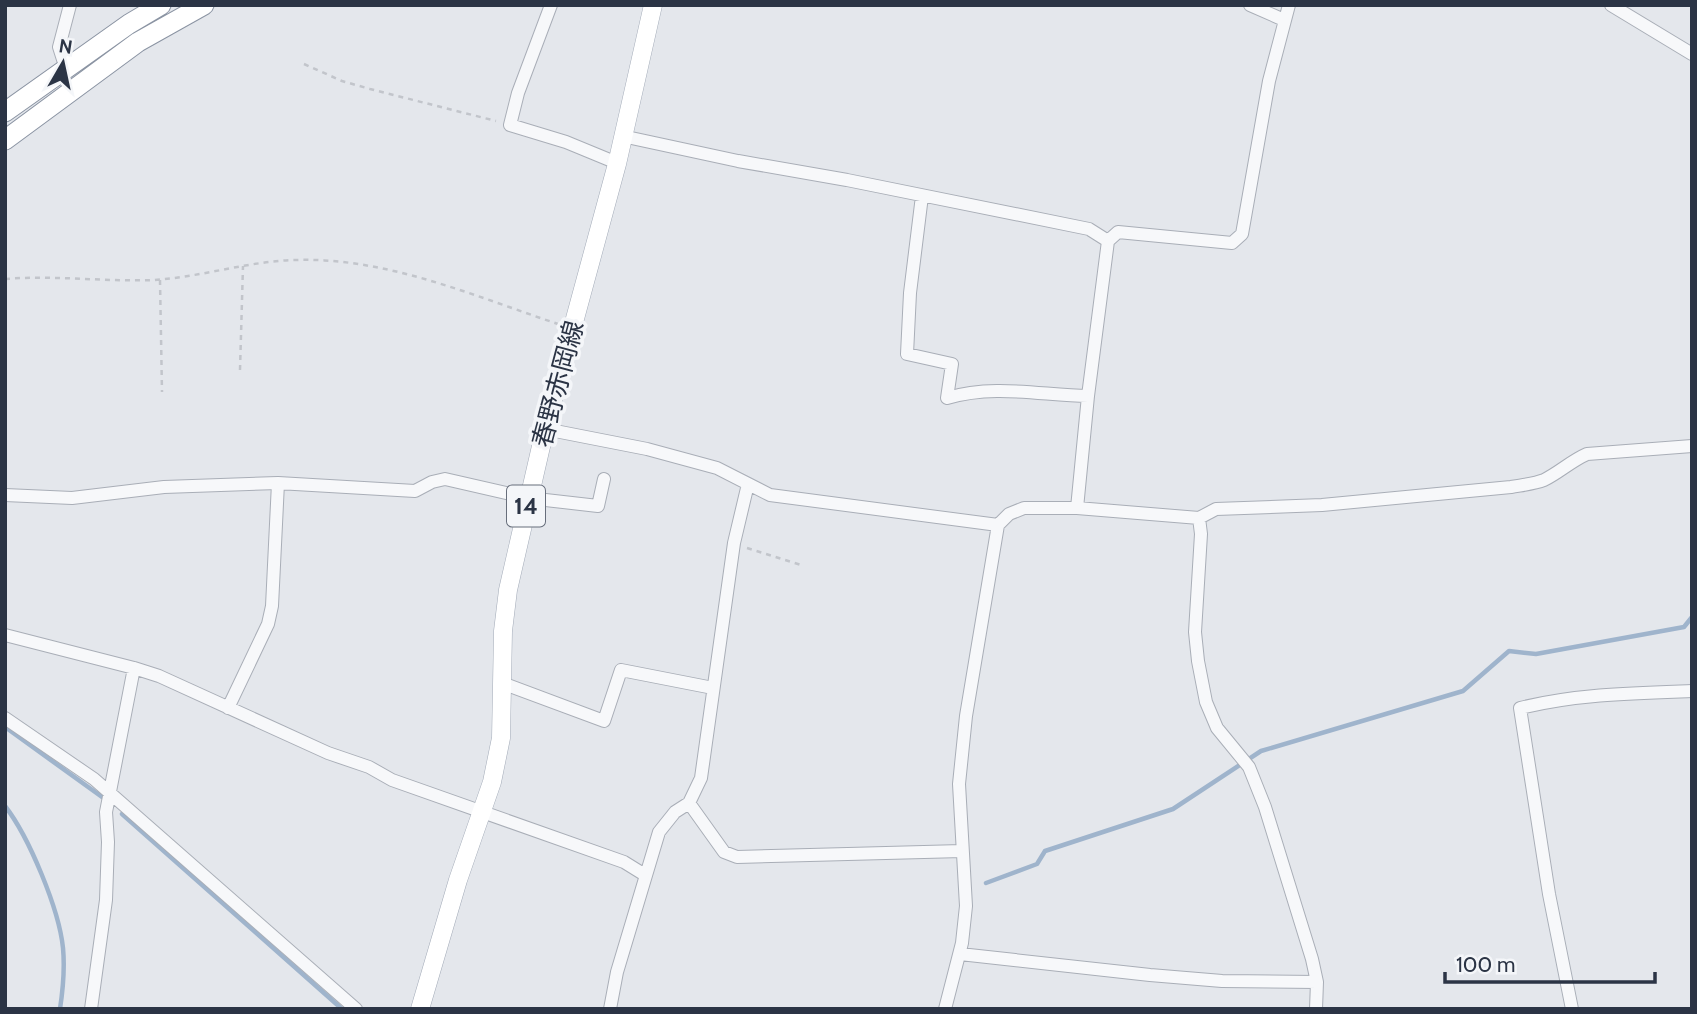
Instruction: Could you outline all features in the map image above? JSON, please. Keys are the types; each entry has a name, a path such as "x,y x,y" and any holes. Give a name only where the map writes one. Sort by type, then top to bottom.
{"highway":[{"path":"5,112 161,5"},
{"path":"5,140 138,42 204,5"}],"main road":[{"name":"春野赤岡線","path":"420,1009 446,919 492,782 501,738 503,631 508,590 545,429 617,163 653,5"}],"street":[{"path":"66,69 58,47 70,5"},
{"path":"551,5 518,93 510,125 566,142 617,163"},
{"path":"1250,5 1284,20"},
{"path":"1077,508 1108,241 1118,232 1232,243 1241,234 1269,81 1289,5"},
{"path":"1611,5 1692,54"},
{"path":"622,136 1089,229 1108,241"},
{"path":"922,196 910,293 906,354 952,364 947,398 972,391 1014,390 1088,396"},
{"path":"545,429 647,449 717,468 770,495 998,525"},
{"path":"945,1009 960,954 966,906 959,784 965,730 998,525 1009,514 1024,508 1077,508 1199,518 1216,509 1322,505 1511,487 1541,481 1587,454 1692,446"},
{"path":"5,495 72,498 164,487 278,483 415,491 432,482 445,480 528,498 598,506 604,479"},
{"path":"228,708 268,624 272,606 278,483"},
{"path":"610,1009 617,972 659,832 675,812 689,803 701,778 734,543 748,484"},
{"path":"1199,518 1195,632 1206,702 1217,728 1246,763 1265,807 1317,982 1316,1009"},
{"path":"5,635 159,676 328,753 369,767 392,780 624,862 645,875"},
{"path":"91,1009 106,900 106,813 134,668"},
{"path":"502,683 604,721 621,670 713,688"},
{"path":"1572,1009 1549,894 1520,708 1551,700 1614,693 1692,691"},
{"path":"5,718 94,779 110,796 356,1009"},
{"path":"689,803 724,852 737,857 962,851"},
{"path":"960,954 1210,980 1317,982"}],"path":[{"path":"304,64 342,81 510,125"},
{"path":"5,279 160,279 263,261 300,259 345,262 424,279 574,329"},
{"path":"240,370 243,266"},
{"path":"160,279 162,392"},
{"path":"734,543 801,565"}],"waterway":[{"path":"986,883 1037,864 1045,851 1173,809 1261,751 1463,691 1509,651 1536,654 1684,627 1692,617"},
{"path":"5,727 102,797"},
{"path":"5,806 33,854 56,914 64,956 60,1009"},
{"path":"122,814 342,1009"}]}
